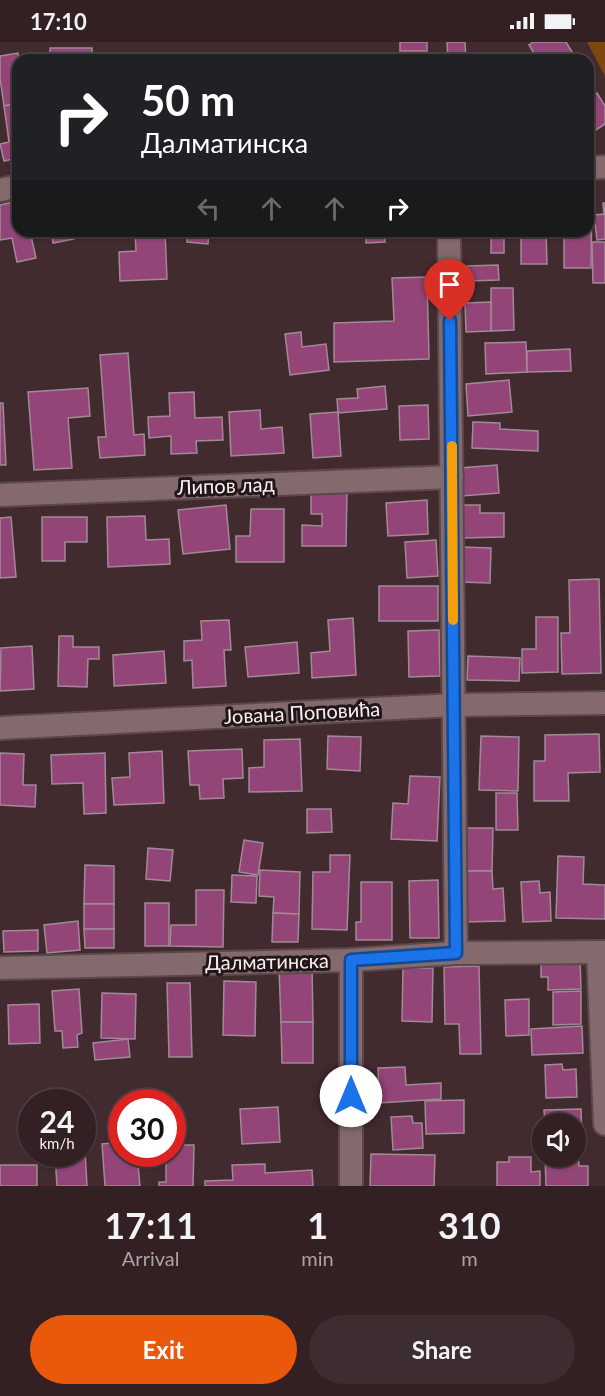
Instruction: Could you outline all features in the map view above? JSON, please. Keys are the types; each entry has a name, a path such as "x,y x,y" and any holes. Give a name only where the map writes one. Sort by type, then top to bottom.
{"street":[{"path":"449,237 456,953"},
{"name":"Липов лад","path":"0,495 452,477"},
{"name":"Јована Поповића","path":"0,728 454,705 605,703"},
{"path":"601,952 605,1124"},
{"name":"Далматинска","path":"0,968 351,960 456,953 601,952"},
{"path":"351,960 351,1186"}],"shaded area":[{"path":"587,42 605,42 605,76 594,54"}],"building":[{"path":"400,42 427,42 427,51 400,51"},
{"path":"447,42 465,42 466,54 448,54"},
{"path":"533,42 566,42 573,54 534,54 529,45"},
{"path":"50,48 92,48 92,54 50,54"},
{"path":"12,54 12,104 4,106 0,78 0,56"},
{"path":"597,93 605,106 605,124 594,131 594,95"},
{"path":"12,104 12,159 4,161 0,144 9,142 4,106"},
{"path":"12,202 12,237 31,237 36,258 17,262 12,238 0,240 0,205"},
{"path":"603,203 605,203 605,239 597,240 594,215 604,214"},
{"path":"52,237 74,237 74,239 53,243"},
{"path":"135,237 165,237 167,279 120,281 119,252 136,251"},
{"path":"187,237 209,237 208,244 187,242"},
{"path":"366,237 385,237 385,242 366,243"},
{"path":"491,237 504,237 504,253 491,253"},
{"path":"521,237 546,237 547,264 521,264"},
{"path":"564,237 591,237 591,268 564,268"},
{"path":"592,242 605,242 605,283 593,283"},
{"path":"498,265 499,280 467,281 467,266"},
{"path":"427,277 429,359 334,362 334,323 394,321 392,278"},
{"path":"491,288 513,288 514,330 491,331"},
{"path":"491,302 491,331 466,332 465,303"},
{"path":"301,332 302,347 326,344 329,370 290,375 285,334"},
{"path":"526,342 527,372 486,374 485,343"},
{"path":"570,349 571,371 527,372 527,351"},
{"path":"128,353 134,435 144,434 145,455 100,458 98,437 106,437 100,355"},
{"path":"509,380 512,412 468,416 466,384"},
{"path":"385,386 387,409 338,413 337,399 358,398 357,389"},
{"path":"88,388 90,416 68,418 72,468 34,470 28,392"},
{"path":"194,392 195,418 222,417 223,440 196,441 197,453 171,454 171,436 149,438 148,417 170,416 169,393"},
{"path":"0,403 3,403 6,465 0,465"},
{"path":"428,405 429,439 400,440 399,406"},
{"path":"260,410 261,429 282,427 284,453 231,456 229,412"},
{"path":"338,412 341,456 313,458 310,414"},
{"path":"473,422 500,423 500,429 538,431 538,451 472,448"},
{"path":"497,465 499,493 462,496 460,468"},
{"path":"311,491 347,491 346,546 302,546 302,525 322,526 322,514 311,514"},
{"path":"427,500 428,534 388,536 386,503"},
{"path":"226,505 230,549 183,554 178,510"},
{"path":"461,505 480,505 480,513 504,513 504,537 461,538"},
{"path":"251,509 284,509 284,562 236,562 236,536 250,536"},
{"path":"145,516 146,540 169,539 170,564 108,567 107,517"},
{"path":"11,517 16,577 0,578 0,518"},
{"path":"42,517 87,517 87,542 65,542 65,561 42,561"},
{"path":"436,540 438,576 407,578 405,542"},
{"path":"461,547 491,548 490,583 460,582"},
{"path":"599,579 601,673 562,674 561,633 570,633 569,580"},
{"path":"379,586 438,586 438,621 379,621"},
{"path":"536,617 558,617 558,672 522,673 522,649 536,649"},
{"path":"353,618 356,675 312,678 311,653 330,651 328,620"},
{"path":"229,620 231,650 224,650 226,686 193,688 192,660 184,661 184,641 202,640 201,621"},
{"path":"439,630 440,676 409,677 408,631"},
{"path":"59,636 73,636 73,647 99,647 99,659 88,659 87,687 58,686"},
{"path":"297,642 299,673 248,677 245,647"},
{"path":"32,646 34,689 0,691 1,648"},
{"path":"164,651 166,683 114,686 113,655"},
{"path":"468,656 520,658 519,681 467,680"},
{"path":"599,734 600,772 568,773 569,801 534,801 534,761 545,761 545,735"},
{"path":"328,736 361,737 360,771 327,769"},
{"path":"481,736 519,737 518,791 479,790"},
{"path":"300,739 302,791 249,792 249,768 264,767 264,740"},
{"path":"242,749 243,778 223,779 224,798 200,799 199,785 190,785 188,751"},
{"path":"162,751 164,803 114,805 112,778 130,777 129,753"},
{"path":"0,753 24,754 23,785 36,785 35,807 0,805"},
{"path":"105,753 106,813 84,814 83,783 52,784 51,755"},
{"path":"410,776 440,777 437,841 391,839 393,803 408,804"},
{"path":"496,793 517,793 518,830 496,830"},
{"path":"307,809 331,809 332,832 307,833"},
{"path":"463,828 493,828 492,871 462,871"},
{"path":"244,840 263,843 258,875 239,872"},
{"path":"148,848 173,850 170,881 146,879"},
{"path":"330,855 350,855 347,930 312,929 313,872 330,872"},
{"path":"558,856 584,857 583,884 605,885 605,919 556,918"},
{"path":"85,865 114,866 114,904 84,904"},
{"path":"260,870 300,872 299,914 273,913 274,897 259,896"},
{"path":"462,871 492,871 493,889 503,888 505,921 463,922"},
{"path":"232,875 257,876 256,903 231,902"},
{"path":"438,880 439,938 410,938 409,881"},
{"path":"539,881 540,893 550,892 551,921 523,922 521,882"},
{"path":"361,882 392,882 392,940 356,940 356,922 361,922"},
{"path":"196,890 224,890 223,947 170,946 171,925 196,925"},
{"path":"145,903 169,903 169,946 145,946"},
{"path":"84,904 114,904 114,929 84,929"},
{"path":"273,913 299,914 298,942 272,942"},
{"path":"78,921 80,950 47,953 44,925"},
{"path":"84,929 114,929 114,948 85,948"},
{"path":"38,930 38,951 4,952 3,931"},
{"path":"580,958 581,989 548,990 548,977 541,977 541,959"},
{"path":"479,966 481,1054 460,1054 459,1024 445,1024 444,967"},
{"path":"312,967 313,1022 281,1022 279,969"},
{"path":"403,968 433,968 432,1022 402,1021"},
{"path":"224,981 256,982 255,1036 223,1035"},
{"path":"167,983 190,983 192,1057 169,1057"},
{"path":"79,989 82,1033 77,1035 78,1047 63,1048 62,1031 55,1031 52,991"},
{"path":"581,991 581,1024 553,1025 553,992"},
{"path":"102,993 136,994 135,1039 101,1038"},
{"path":"529,999 529,1035 506,1036 505,1000"},
{"path":"39,1004 40,1043 9,1044 8,1005"},
{"path":"281,1022 313,1022 313,1063 282,1063"},
{"path":"582,1026 583,1053 532,1055 531,1029"},
{"path":"128,1039 130,1057 95,1060 93,1043"},
{"path":"562,1064 563,1070 576,1069 577,1097 546,1098 545,1065"},
{"path":"405,1067 406,1085 441,1083 441,1099 379,1103 378,1068"},
{"path":"464,1100 464,1133 426,1134 425,1101"},
{"path":"278,1107 280,1142 242,1144 240,1109"},
{"path":"581,1109 581,1113 544,1113 544,1110"},
{"path":"412,1116 413,1123 422,1123 423,1148 393,1150 391,1117"},
{"path":"108,1143 108,1167 138,1167 140,1186 105,1186 102,1144"},
{"path":"186,1145 194,1145 193,1186 159,1186 159,1182 166,1182 166,1167 186,1167"},
{"path":"371,1154 435,1155 434,1186 370,1186"},
{"path":"509,1157 531,1157 531,1172 540,1171 540,1186 497,1186 497,1162 509,1162"},
{"path":"265,1164 265,1173 312,1170 313,1186 205,1186 205,1181 233,1180 232,1165"},
{"path":"0,1165 37,1167 37,1186 0,1186"},
{"path":"588,1166 588,1186 546,1186 545,1167"},
{"path":"56,1167 86,1167 87,1186 57,1186"}],"slow traffic":[{"path":"452,446 453,620"}],"route":[{"path":"351,1096 351,960 456,953 450,321"}]}
